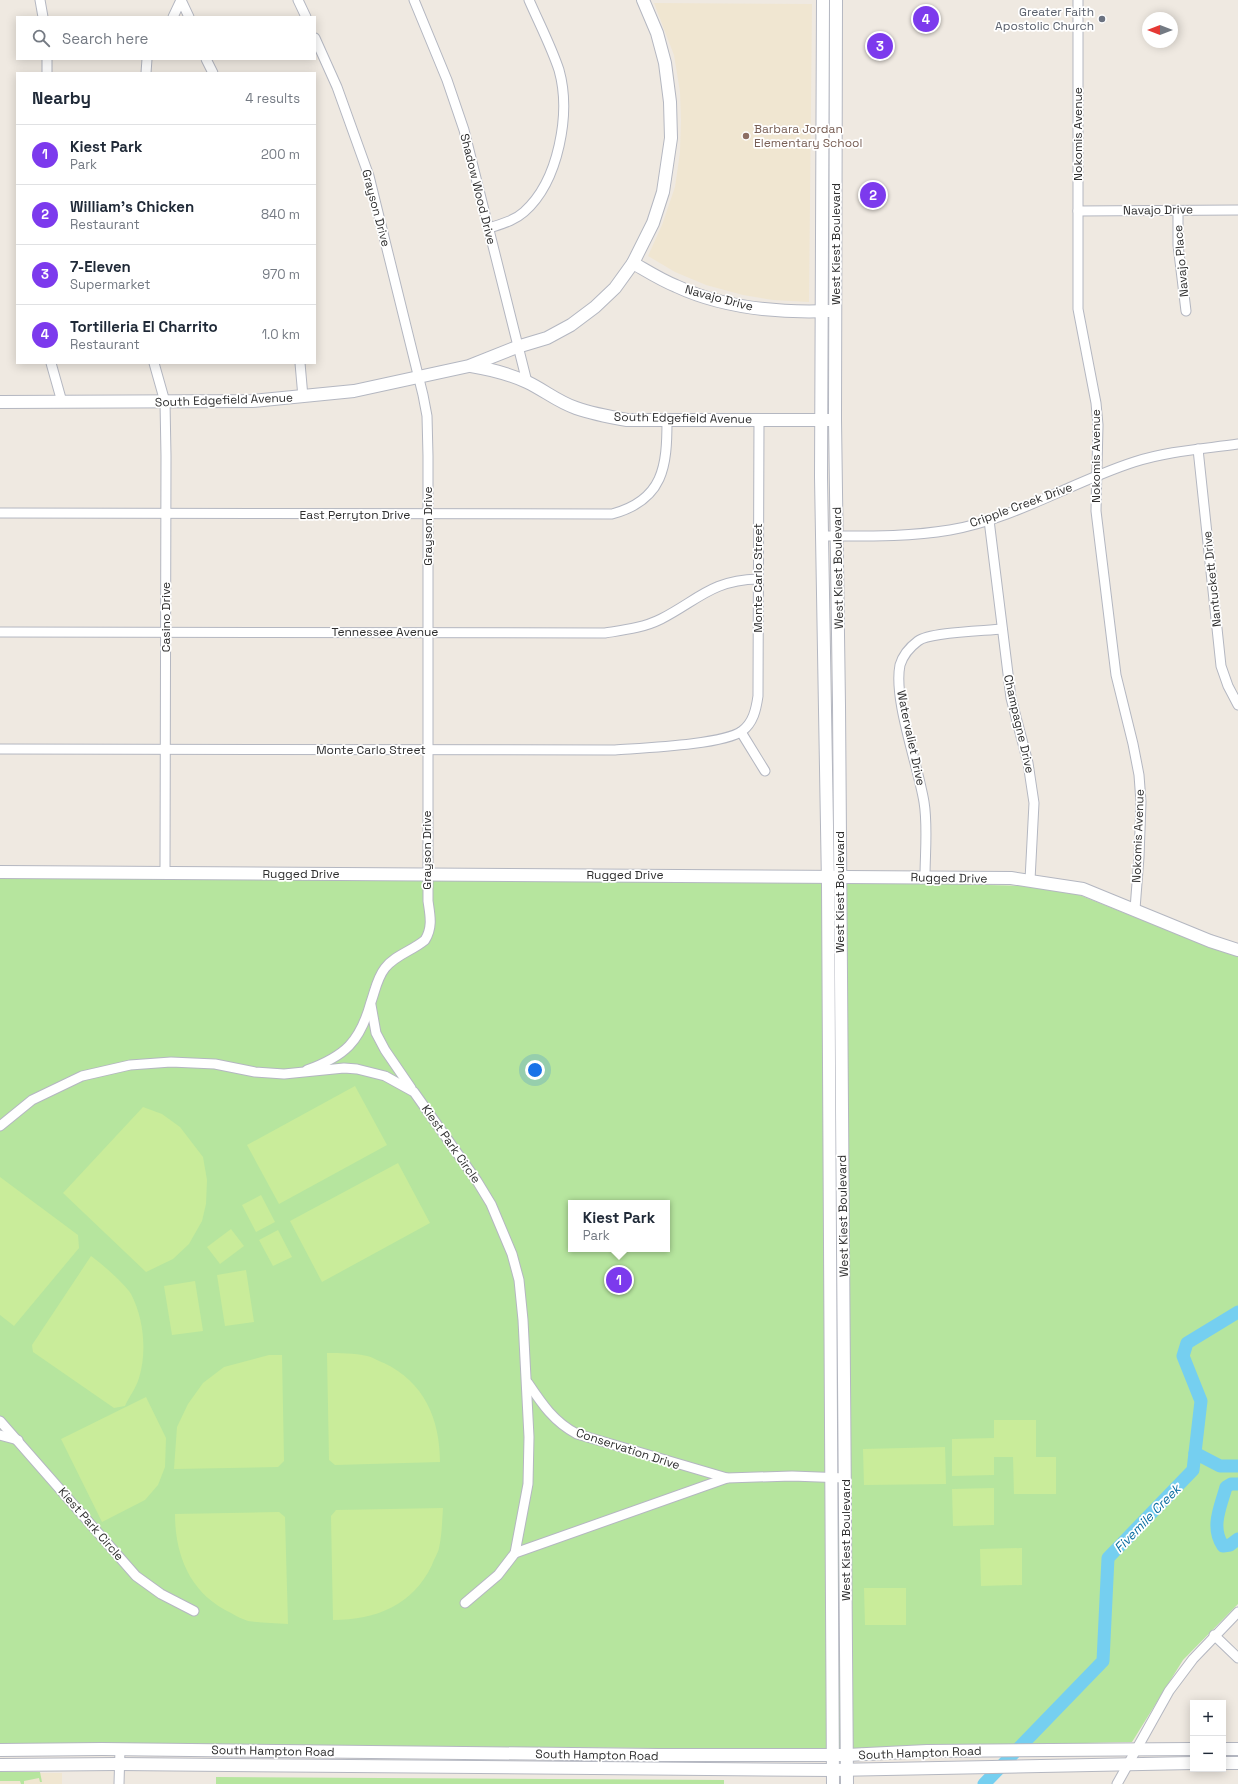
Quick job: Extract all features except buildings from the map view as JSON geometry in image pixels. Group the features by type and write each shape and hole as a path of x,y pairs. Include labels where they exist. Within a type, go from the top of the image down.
{"main road":[{"name":"South Edgefield Avenue","path":"0,402 253,401 354,391 469,366 517,347 547,338 583,316 615,288 633,263 653,223 663,192 671,138 671,116 665,63 657,33 644,0"},
{"name":"West Kiest Boulevard","path":"823,0 821,419 826,705 833,1784"},
{"name":"West Kiest Boulevard","path":"836,0 835,420 846,1478 847,1784"},
{"path":"822,147 836,147"},
{"path":"822,230 836,230"},
{"name":"Navajo Drive","path":"633,263 676,286 712,299 747,308 836,311"},
{"name":"South Edgefield Avenue","path":"469,366 505,374 527,382 559,401 587,411 628,420 835,420"},
{"path":"826,705 839,704"},
{"name":"Rugged Drive","path":"0,872 925,877 1030,880 1083,889 1204,938 1238,950"},
{"path":"1226,1749 1238,1748"},
{"name":"South Hampton Road","path":"0,1750 120,1749 651,1755 847,1755 996,1750 1190,1749"},
{"path":"352,1752 352,1766"},
{"path":"927,1752 928,1768"},
{"name":"South Hampton Road","path":"0,1765 118,1764 847,1770 1190,1763"},
{"path":"1226,1763 1238,1763"}],"street":[{"path":"40,0 43,16"},
{"path":"173,16 181,0"},
{"path":"181,0 189,16"},
{"path":"298,0 306,16"},
{"name":"Shadow Wood Drive","path":"414,0 447,80 464,130 517,347 527,382"},
{"path":"489,228 515,219 532,204 547,180 560,142 564,111 559,71 529,0"},
{"name":"Nokomis Avenue","path":"1078,0 1078,309 1096,403 1098,425 1096,505 1116,675 1133,744 1140,796 1139,857 1134,909"},
{"name":"Grayson Drive","path":"307,1070 331,1060 349,1048 371,1005 376,983 384,969 393,960 420,944 428,935 431,921 428,901 427,874 427,416 369,176 337,87 316,40"},
{"path":"47,60 47,72"},
{"path":"146,72 147,60"},
{"path":"206,60 212,72"},
{"name":"Navajo Place","path":"1178,210 1178,244 1186,311"},
{"name":"Navajo Drive","path":"1078,211 1238,210"},
{"path":"51,364 62,402"},
{"name":"Casino Drive","path":"154,364 165,402 167,513 165,873"},
{"path":"300,364 303,397"},
{"name":"Monte Carlo Street","path":"0,749 165,748 614,750 720,739 741,732 755,715 757,706 760,419"},
{"name":"East Perryton Drive","path":"0,513 600,516 628,510 643,501 654,488 663,471 667,452 667,420"},
{"name":"Cripple Creek Drive","path":"823,536 869,537 950,530 989,520 1097,476 1152,457 1238,444"},
{"name":"Nantuckett Drive","path":"1198,449 1221,666 1228,686 1238,705"},
{"name":"Champagne Drive","path":"989,520 1011,698 1028,763 1033,789 1034,836 1030,880"},
{"name":"Tennessee Avenue","path":"0,632 605,633 643,626 660,619 708,590 724,584 740,580 758,579"},
{"name":"Watervaliet Drive","path":"925,877 924,804 905,717 899,677 900,665 904,654 920,640 932,636 1002,629"},
{"path":"741,732 765,771"},
{"name":"Grayson Drive","path":"371,1005 376,1033 385,1050 414,1092"},
{"name":"Kiest Park Circle","path":"0,1126 32,1100 76,1079 130,1065 171,1062 215,1064 255,1072 284,1074 307,1070 344,1068 358,1069 384,1076 414,1092 477,1181 504,1231 519,1280 527,1381 529,1437 528,1484 515,1553 498,1575 465,1603"},
{"name":"Conservation Drive","path":"527,1381 542,1406 551,1416 566,1428 577,1434 727,1478"},
{"name":"Kiest Park Circle","path":"0,1421 19,1440 136,1576 161,1594 194,1611"},
{"path":"0,1435 19,1440"},
{"name":"Conservation Drive","path":"515,1553 727,1478 792,1476 846,1478"},
{"path":"1117,1784 1169,1691 1214,1635 1238,1612"},
{"path":"1214,1635 1238,1658"},
{"path":"119,1784 118,1764 120,1749"}],"shaded area":[{"name":"Barbara Jordan Elementary School","path":"654,3 812,4 809,302 773,300 743,295 706,285 675,272 648,256 662,225 675,187 680,152 681,120 680,92 674,55"},
{"path":"0,1773 62,1773 62,1784 0,1784"}],"green space":[{"path":"0,878 823,881 1033,886 1077,894 1177,934 1238,956 1238,1604 1183,1660 1132,1742 817,1749 0,1744"},
{"path":"355,1086 387,1145 279,1204 247,1145"},
{"path":"143,1107 162,1114 180,1127 203,1157 207,1180 206,1204 202,1221 189,1244 173,1259 146,1272 63,1193"},
{"path":"398,1163 430,1223 322,1282 290,1221"},
{"path":"0,1177 78,1235 79,1248 14,1326 0,1315"},
{"path":"261,1195 275,1222 256,1232 242,1205"},
{"path":"231,1229 244,1246 220,1264 207,1247"},
{"path":"278,1230 292,1257 273,1266 259,1240"},
{"path":"91,1256 101,1263 124,1285 131,1294 139,1314 143,1336 143,1357 138,1382 125,1406 114,1408 33,1352 32,1345"},
{"path":"246,1270 254,1322 225,1326 217,1275"},
{"path":"195,1281 203,1331 172,1335 164,1286"},
{"path":"327,1353 352,1354 369,1357 384,1363 410,1380 419,1391 433,1417 437,1431 440,1462 335,1465 329,1460"},
{"path":"269,1355 282,1355 284,1461 278,1467 174,1469 177,1427 188,1404 203,1383 224,1367"},
{"path":"146,1397 166,1438 165,1467 158,1485 145,1500 102,1522 61,1439"},
{"path":"994,1420 1036,1420 1036,1457 1056,1457 1056,1494 1014,1494 1013,1457 994,1457 994,1475 952,1476 952,1439 994,1438"},
{"path":"945,1447 946,1484 864,1485 863,1449"},
{"path":"994,1488 994,1525 953,1526 952,1489"},
{"path":"443,1508 438,1550 424,1579 415,1590 392,1608 364,1617 333,1620 331,1516 336,1510"},
{"path":"279,1512 285,1517 288,1624 248,1621 217,1605 205,1596 196,1585 182,1559 178,1545 175,1514"},
{"path":"1022,1548 1022,1585 981,1586 980,1549"},
{"path":"864,1588 906,1588 906,1625 865,1625"},
{"path":"0,1772 40,1772 42,1782 40,1782 39,1778 24,1781 24,1784 21,1784 20,1781 0,1781"},
{"path":"216,1777 724,1780 724,1784 216,1784"}],"waterway":[{"name":"Fivemile Creek","path":"984,1784 1103,1661 1108,1558 1193,1470 1201,1401 1183,1356 1187,1343 1238,1312"},
{"path":"1195,1453 1220,1466 1238,1466"},
{"path":"1238,1484 1231,1484 1226,1487 1219,1509 1217,1524 1219,1539 1223,1546 1230,1545 1238,1539"}],"place":[{"name":"Tortilleria El Charrito","path":"926,19"},
{"name":"Greater Faith Apostolic Church","path":"1102,19"},
{"name":"7-Eleven","path":"880,46"},
{"name":"Barbara Jordan Elementary School","path":"746,136"},
{"name":"William's Chicken","path":"873,195"},
{"name":"Kiest Park","path":"619,1280"}]}
